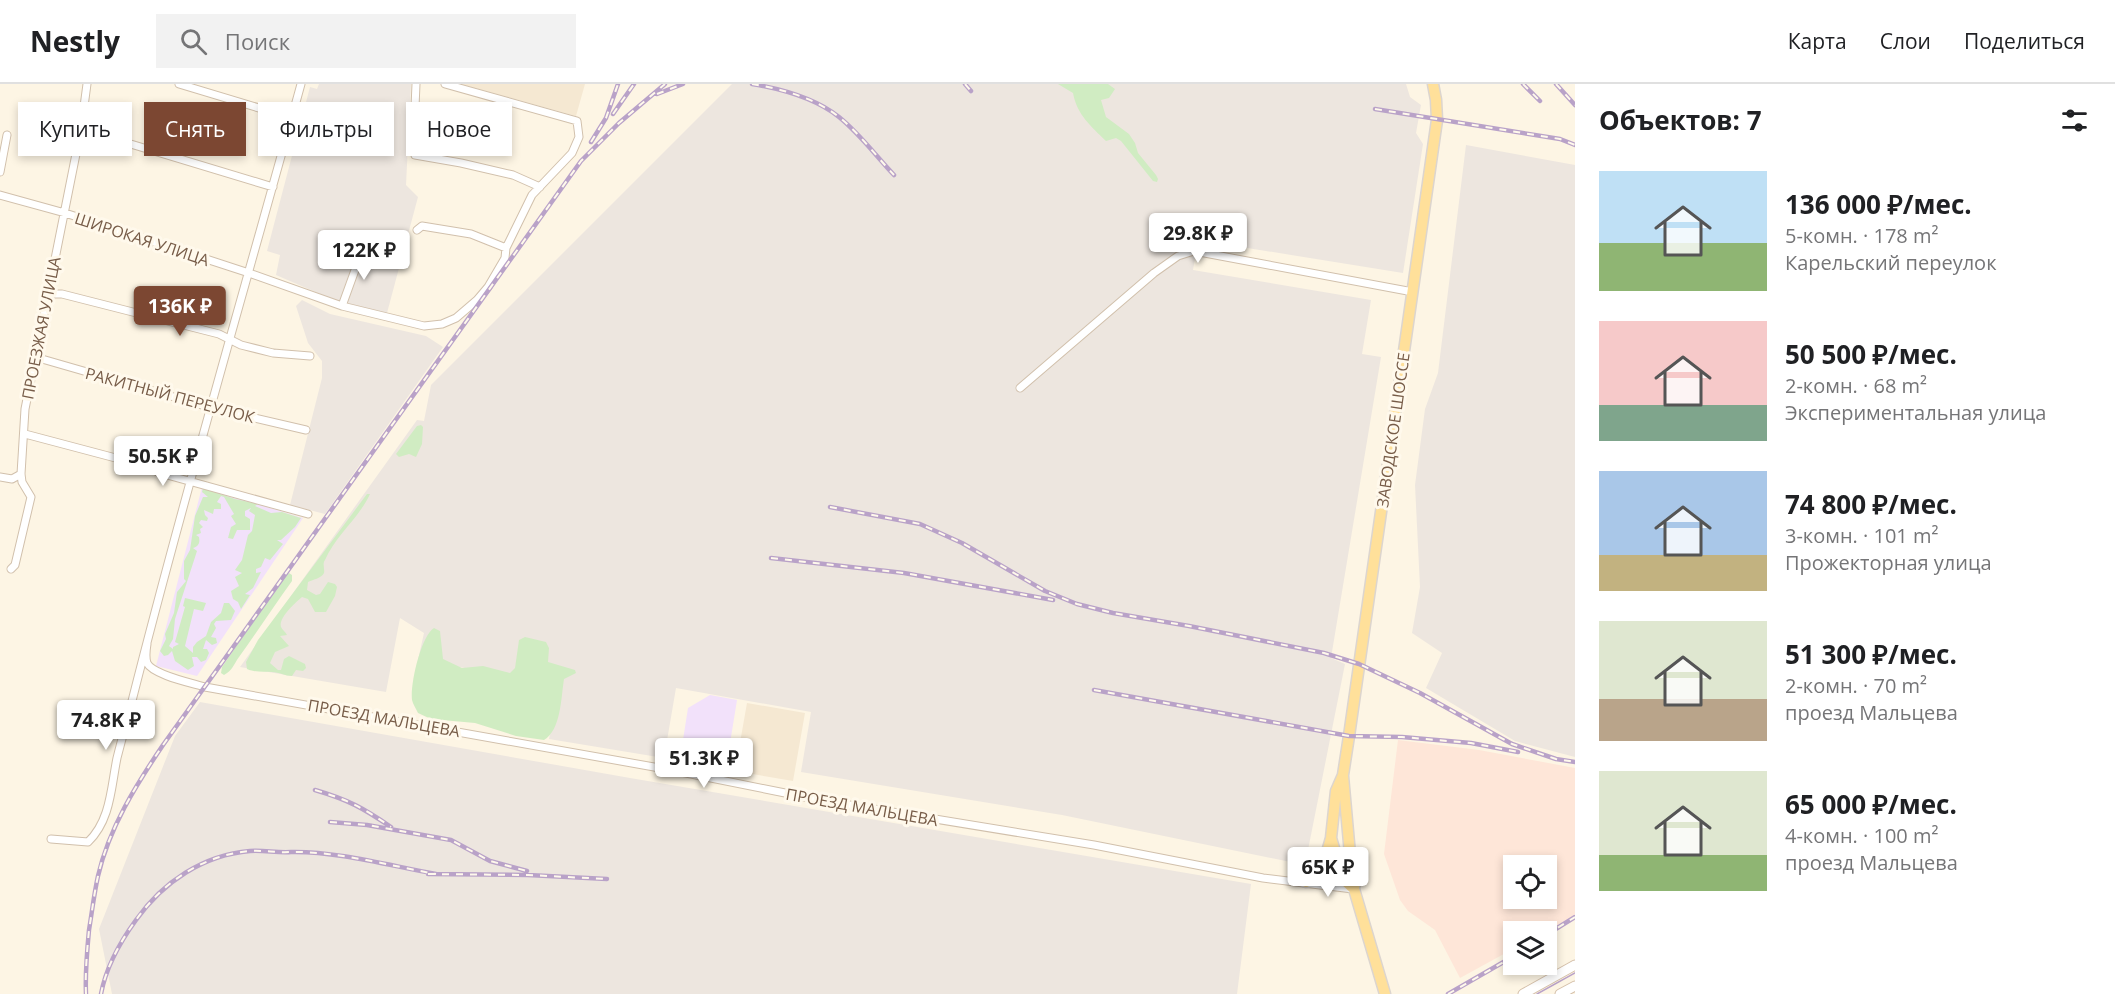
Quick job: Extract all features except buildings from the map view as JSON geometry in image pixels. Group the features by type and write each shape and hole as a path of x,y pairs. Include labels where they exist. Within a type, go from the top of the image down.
{"main road":[{"name":"ЗАВОДСКОЕ ШОССЕ","path":"1385,994 1354,890 1355,880 1350,854 1343,775 1437,120 1433,84"},
{"name":"ЗАВОДСКОЕ ШОССЕ","path":"1343,775 1336,791 1331,838 1343,879 1354,890"},
{"path":"1306,882 1318,873 1323,865 1331,838"},
{"path":"1522,994 1575,965"},
{"path":"1560,994 1575,986"}],"street":[{"name":"ПРОЕЗЖАЯ УЛИЦА","path":"85,102 87,84"},
{"path":"179,84 258,108"},
{"path":"296,102 301,84"},
{"path":"416,84 415,155 513,175 540,187"},
{"path":"417,230 423,226 471,234 506,248 532,195 572,153 579,137 577,121 445,84"},
{"path":"0,172 8,135"},
{"path":"132,144 273,187"},
{"name":"ПРОЕЗЖАЯ УЛИЦА","path":"11,569 15,565 31,496 22,482 21,474 25,409 76,156"},
{"path":"51,839 88,842 104,822 147,644 282,156"},
{"name":"ШИРОКАЯ УЛИЦА","path":"0,195 65,213 342,306 424,326 442,324 456,318 477,300 488,287 505,258 506,248"},
{"path":"342,306 363,248"},
{"path":"1020,388 1154,273 1178,256 1194,250 1413,292"},
{"path":"48,294 62,294 231,338 241,345 273,353 310,356"},
{"name":"РАКИТНЫЙ ПЕРЕУЛОК","path":"35,357 212,408 306,430"},
{"path":"25,434 142,465 160,473 308,514"},
{"path":"0,477 12,479 21,474"},
{"name":"ПРОЕЗД МАЛЬЦЕВА","path":"147,644 146,659 151,667 205,687 671,770 825,801 1095,845 1263,878 1354,890"}],"shaded area":[{"path":"319,84 411,84 410,102 406,102 406,185 418,197 387,313 334,300 276,275 280,255 267,251 292,156 394,156 394,102 306,102 310,87 317,89"},
{"path":"460,84 585,84 576,116"},
{"path":"732,84 1406,84 1410,97 1421,105 1416,133 1423,144 1403,273 1198,240 1193,270 1371,300 1362,354 1381,357 1331,658 1345,664 1305,865 1062,815 801,772 811,712 676,688 664,758 549,739 559,684 418,660 424,633 400,618 386,692 240,667 417,420 424,421 431,385"},
{"path":"1466,145 1575,165 1575,757 1515,741 1426,688 1442,653 1412,633 1420,587 1415,485 1425,409 1438,373"},
{"path":"302,300 330,314 426,336 443,347 325,514 290,505 322,378 322,361 308,343 296,306"},
{"path":"202,487 303,518 197,676 156,666"},
{"path":"710,695 737,700 726,768 680,759 688,708"},
{"path":"200,702 1251,884 1237,994 112,994 99,929 175,736"},
{"path":"747,703 805,713 793,781 735,771"},
{"path":"1398,740 1479,750 1575,768 1575,916 1557,925 1557,921 1503,921 1503,954 1460,978 1435,930 1408,911 1400,900 1384,854"}],"green space":[{"path":"1058,84 1108,84 1115,89 1109,98 1101,100 1106,117 1129,134 1138,153 1156,175 1157,182 1153,181 1121,141 1116,138 1106,141 1085,120 1073,93"},
{"path":"417,426 423,427 422,444 416,457 409,454 399,457 396,454"},
{"path":"203,488 258,504 255,506 271,513 282,512 301,518 281,540 277,540 283,544 270,560 265,558 261,567 256,569 256,573 261,572 253,588 245,594 250,595 241,609 238,602 233,599 231,591 239,586 235,577 242,573 235,570 242,560 255,515 249,511 251,508 245,511 245,516 250,519 250,530 237,530 233,539 228,538 231,527 236,524 231,516 234,514 224,497 221,496 217,502 221,504 221,509 214,509 213,514 204,510 208,518 207,521 201,520 199,523 203,527 200,529 201,533 196,535 199,537 199,543 193,548 197,551 175,619 173,639 169,646 173,649 179,644 175,642 185,607 183,606 185,598 206,603 203,611 194,609 185,646 193,653 193,647 206,636 211,622 221,613 224,603 229,603 235,611 231,620 216,621 214,624 216,628 211,637 216,638 217,643 212,645 206,640 203,649 207,649 209,653 206,660 201,662 197,657 192,657 194,666 188,670 175,661 172,651 164,656 160,651 174,613 177,592 186,581 184,561 190,550 195,516 203,497 208,497 202,492"},
{"path":"367,494 370,494 360,511 335,543 324,562 323,575 308,582 307,590 316,595 320,594 328,582 337,587 326,612 315,612 308,599 302,597 282,619 281,627 287,635 280,636 289,646 275,652 270,663 281,670 284,659 289,656 305,664 306,668 303,671 296,670 292,676 247,669 246,662 258,640"},
{"path":"289,573 292,575 292,581 233,667 224,675 221,673 222,667 285,575"},
{"path":"434,628 440,631 443,659 462,668 483,666 510,673 515,668 519,640 525,637 546,642 549,648 548,662 575,670 576,673 564,679 557,721 550,735 544,740 516,736 475,723 431,719 418,713 412,700 415,672 425,640"}],"tram line":[{"path":"1537,994 1575,973"}],"railway":[{"path":"591,142 606,118 618,84"},
{"path":"613,114 634,84"},
{"path":"86,994 89,930 98,876 116,824 143,776 581,161 619,123 665,84"},
{"path":"657,94 683,84"},
{"path":"752,84 798,95 830,110 854,131 894,175"},
{"path":"965,84 971,91"},
{"path":"1523,84 1540,101"},
{"path":"1556,84 1575,105"},
{"path":"1375,109 1560,139 1575,145"},
{"path":"830,507 920,524 962,543 1045,591 1077,604 1113,613 1324,653 1359,664 1420,693 1512,744 1556,759 1575,762"},
{"path":"771,558 904,573 1053,600"},
{"path":"1094,690 1349,736 1402,737 1471,743 1518,752"},
{"path":"315,790 355,805 391,827"},
{"path":"330,822 367,825 451,840 490,861 527,871"},
{"path":"101,994 114,955 130,928 147,906 186,873 216,858 250,851 309,852 345,856 436,874"},
{"path":"428,874 607,879"},
{"path":"1557,928 1575,917"},
{"path":"1448,994 1503,962"}]}
